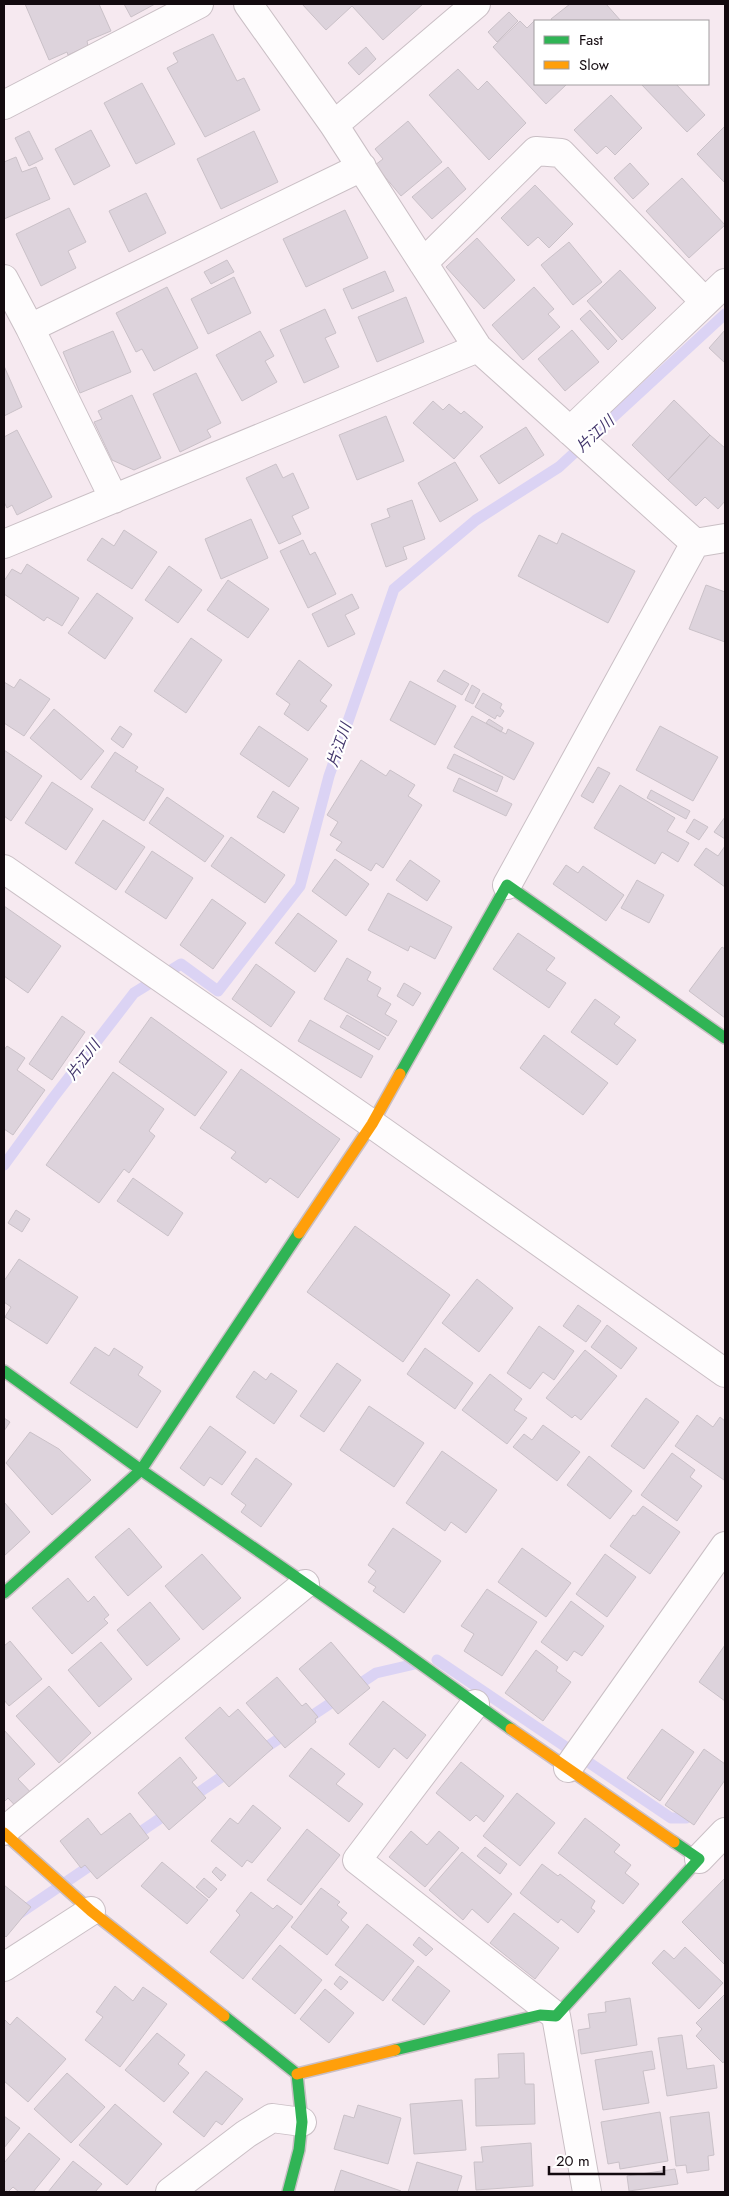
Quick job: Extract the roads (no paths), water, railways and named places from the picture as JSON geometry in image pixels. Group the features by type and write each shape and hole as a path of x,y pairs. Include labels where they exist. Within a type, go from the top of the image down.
{"street":[{"path":"4,105 199,4"},
{"path":"248,4 334,125 478,348 695,543"},
{"path":"334,125 476,4"},
{"path":"423,263 536,151 561,152 705,302"},
{"path":"30,328 362,167"},
{"path":"4,279 114,499"},
{"path":"570,431 725,282"},
{"path":"4,544 478,348"},
{"path":"695,543 725,538"},
{"path":"4,1593 141,1470 372,1124 695,543"},
{"path":"4,869 134,961 372,1124 725,1373"},
{"path":"506,885 725,1038"},
{"path":"4,1371 141,1470 699,1859"},
{"path":"568,1768 725,1546"},
{"path":"288,2192 299,2150 302,2122 298,2074 83,1904 4,1832 305,1584"},
{"path":"475,1704 357,1860 556,2016 587,2192"},
{"path":"556,2016 725,1832"},
{"path":"4,1967 83,1904"},
{"path":"298,2074 540,2015 556,2016"},
{"path":"170,2192 246,2134 272,2118 302,2122"}],"waterway":[{"name":"片江川","path":"4,1165 134,993 181,964 218,991 300,886 329,776 394,589 476,520 559,467 725,314"},
{"path":"437,1660 671,1818 686,1818 694,1809"},
{"path":"304,1721 376,1673 415,1664"},
{"path":"259,1752 289,1732"},
{"path":"188,1800 233,1769"},
{"path":"130,1839 171,1811"},
{"path":"4,1924 100,1859"}]}
